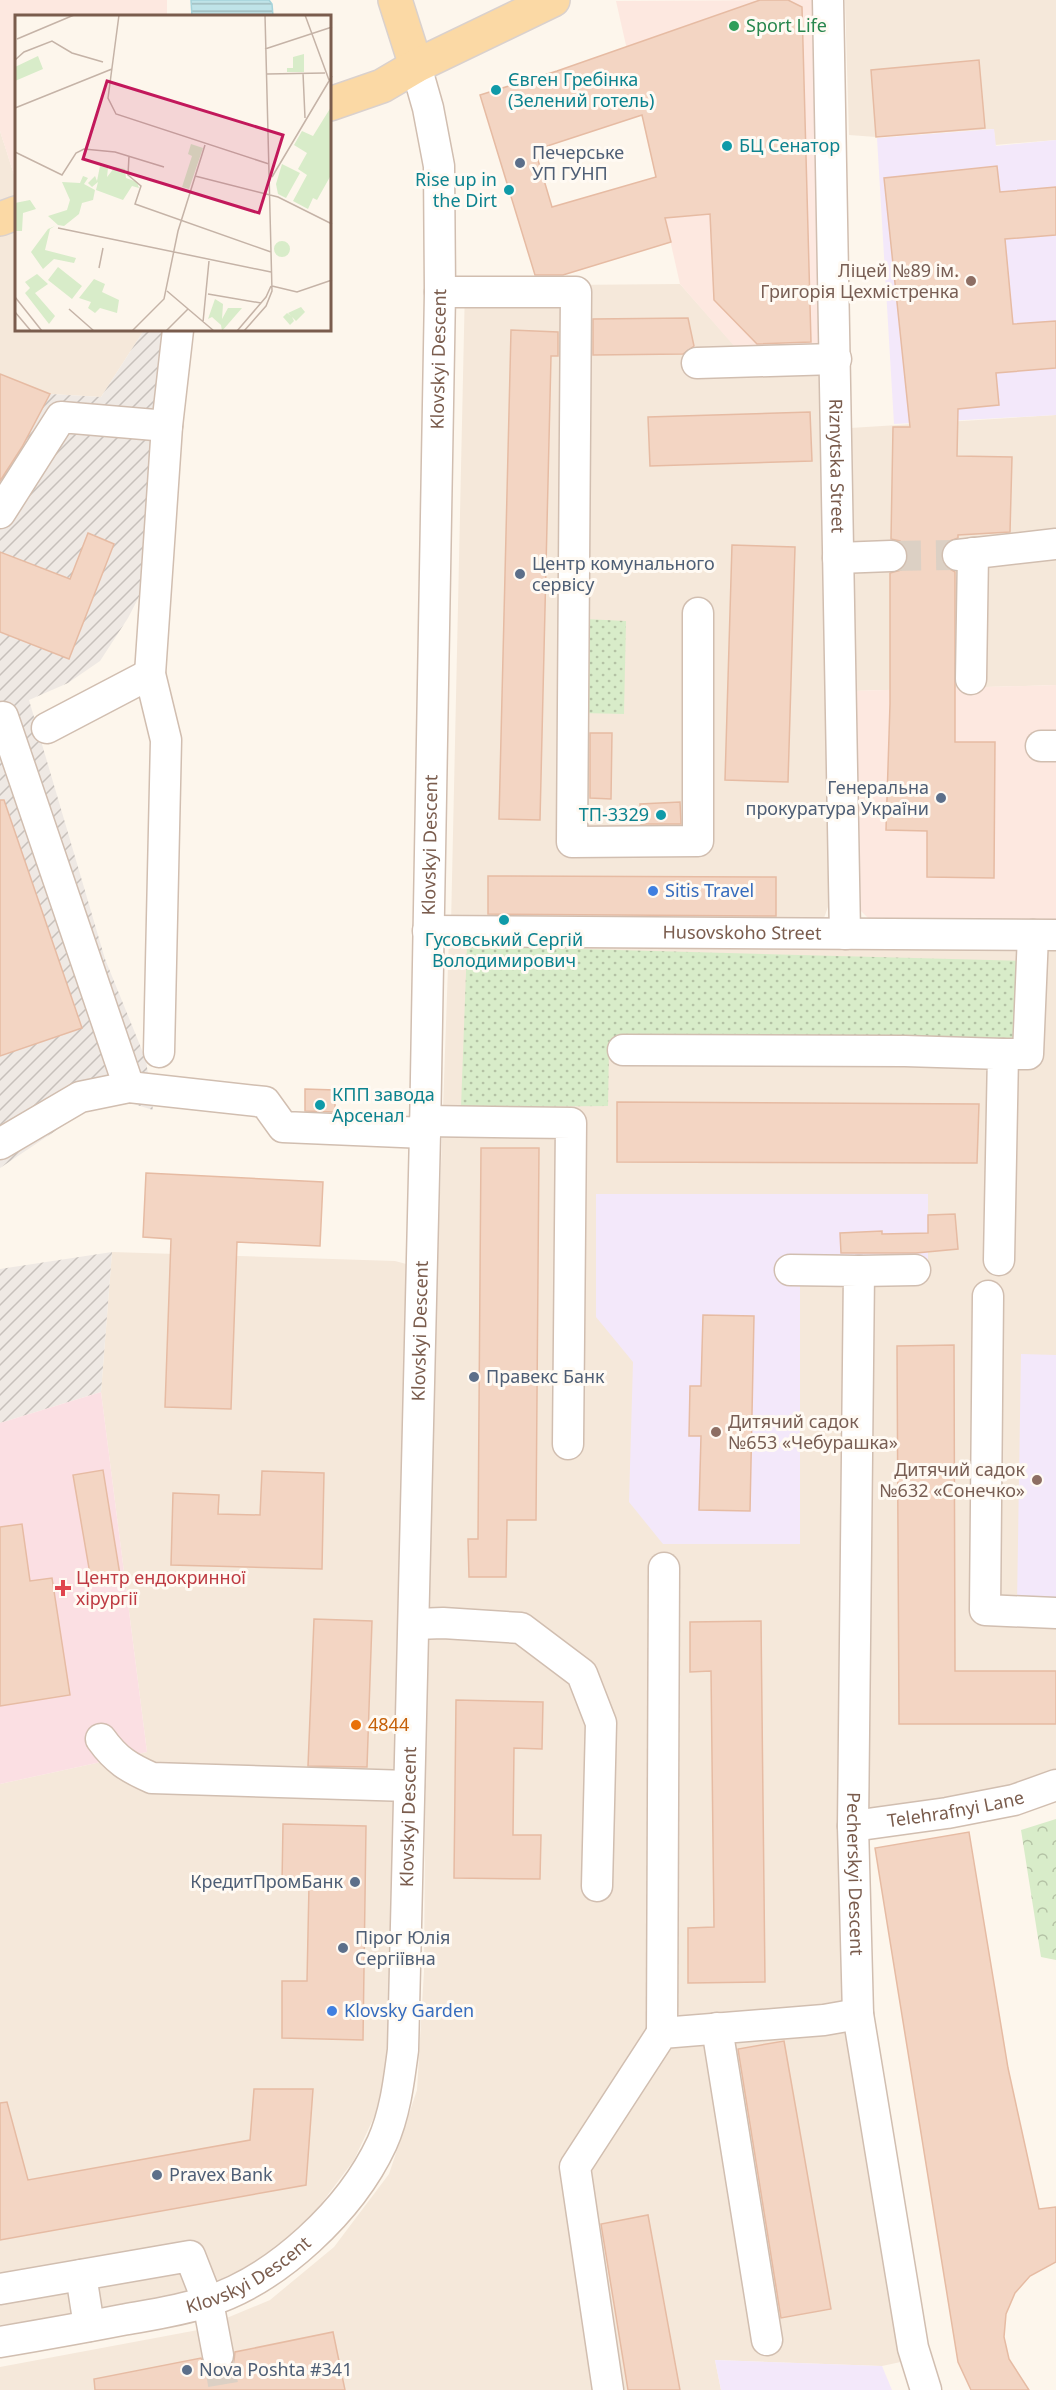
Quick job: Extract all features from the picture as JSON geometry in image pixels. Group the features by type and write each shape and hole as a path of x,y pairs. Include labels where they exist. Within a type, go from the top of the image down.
{"main road":[{"path":"395,0 416,66"},
{"path":"332,103 382,86 416,66 553,0"},
{"path":"0,219 15,213"}],"street":[{"name":"Riznytska Street","path":"828,0 836,359 844,934"},
{"name":"Klovskyi Descent","path":"0,2342 208,2302 274,2268 310,2240 335,2213 365,2172 382,2142 396,2097 403,2050 415,1624 440,292 440,166 428,108 416,66"},
{"path":"440,292 576,292 572,842 698,841 698,613"},
{"path":"159,1052 166,740 150,674 167,426 178,332"},
{"path":"697,363 836,359"},
{"path":"0,513 61,417 167,426"},
{"path":"971,679 965,554 1056,544"},
{"path":"838,558 891,556"},
{"path":"47,729 150,674"},
{"path":"0,718 3,717 129,1087"},
{"name":"Husovskoho Street","path":"428,932 1044,935"},
{"path":"622,1050 1028,1054 1044,935"},
{"path":"999,1260 1003,1054"},
{"path":"0,1144 80,1097 129,1087 265,1102 283,1127 425,1127 571,1123 568,1444"},
{"path":"790,1270 915,1270"},
{"name":"Pecherskyi Descent","path":"859,1271 853,1826 858,2014 913,2348 926,2390"},
{"path":"988,1296 985,1610 1056,1613"},
{"path":"608,2390 575,2167 662,2033 664,1568"},
{"path":"415,1624 443,1623 521,1628 582,1674 601,1723 597,1886"},
{"path":"101,1739 113,1756 134,1770 152,1778 409,1786"},
{"name":"Telehrafnyi Lane","path":"853,1826 947,1813 1014,1800 1056,1785"},
{"path":"662,2033 824,2020 858,2014"},
{"path":"717,2028 767,2340"},
{"path":"0,2289 190,2256 208,2302 216,2345"},
{"path":"81,2275 89,2326"}],"shaded area":[{"path":"0,0 167,0 167,15 15,15 15,178 0,131"},
{"name":"БЦ Сенатор","path":"818,0 830,354 741,354 680,284 616,1"},
{"path":"845,0 1056,0 1056,140 995,145 994,129 876,137 849,135"},
{"name":"Ліцей №89 ім. Григорія Цехмістренка","path":"994,129 996,146 1056,140 1056,415 894,424 877,138"},
{"path":"0,131 15,178 15,197 0,203"},
{"path":"15,224 15,332 143,332 101,397 50,394 0,374 0,230"},
{"path":"680,284 741,353 830,354 828,907 820,929 451,925 465,286"},
{"path":"143,332 188,332 145,585 128,618 100,661 68,683 29,700 105,959 146,1060 153,1110 124,1101 88,1109 0,1168 0,374 50,394 101,397"},
{"path":"1056,415 1056,685 852,691 850,428"},
{"path":"1056,685 1056,922 871,921 858,908 852,691"},
{"path":"449,938 1056,943 1056,1355 1021,1355 1056,1604 1056,1774 1009,1791 847,1819 910,2360 882,2366 715,2360 721,2390 0,2390 0,2367 198,2330 270,2300 334,2247 389,2174 417,2090 424,1971 427,1564"},
{"name":"Дитячий садок №653 «Чебурашка»","path":"596,1194 928,1194 928,1280 800,1281 800,1544 663,1544 629,1502 633,1362 596,1317"},
{"path":"112,1252 395,1261 410,1265 389,2085 354,2160 297,2236 248,2267 195,2292 73,2316 0,2325 0,1784 147,1752 101,1392"},
{"path":"112,1252 101,1392 0,1423 0,1269"},
{"name":"Дитячий садок №632 «Сонечко»","path":"1021,1354 1056,1355 1056,1604 1017,1604"},
{"name":"Центр ендокринної хірургії","path":"101,1392 147,1752 0,1784 0,1423"},
{"path":"715,2360 882,2366 892,2390 721,2390"}],"green space":[{"path":"585,619 626,621 624,714 582,713"},
{"path":"467,946 1028,961 1027,1051 609,1048 608,1106 461,1107"},
{"path":"1056,1819 1056,1960 1041,1957 1021,1830"}],"water":[{"path":"191,0 269,0 272,4 273,15 192,15"}],"building":[{"name":"БЦ Сенатор","path":"760,0 788,0 802,7 811,342 757,344 714,300 710,214 665,218 671,242 563,275 535,275 480,95 557,71","holes":["642,115 656,177 552,207 535,150"]},
{"path":"979,60 985,128 876,137 871,70"},
{"path":"997,166 1000,192 1056,187 1056,235 1005,239 1013,324 1056,321 1056,368 996,373 999,405 958,409 957,456 1012,457 1010,532 958,535 958,538 947,542 942,548 941,556 945,566 955,572 955,742 995,742 994,878 927,877 927,831 886,830 890,704 890,573 901,570 908,556 905,546 900,541 891,539 893,427 910,427 884,178"},
{"path":"688,318 694,346 683,354 593,355 593,319"},
{"path":"511,330 558,332 558,356 551,356 540,820 499,819"},
{"path":"0,374 50,394 22,447 0,481"},
{"path":"810,412 812,461 650,466 648,417"},
{"path":"88,533 114,544 69,659 0,632 0,552 70,579"},
{"path":"732,545 795,547 788,782 725,780"},
{"path":"590,733 612,733 611,799 590,798"},
{"path":"0,800 4,800 82,1028 0,1056"},
{"name":"ТП-3329","path":"680,802 681,824 641,824 640,804"},
{"path":"488,876 776,877 776,916 488,914"},
{"name":"КПП завода Арсенал","path":"305,1089 335,1090 335,1112 305,1111"},
{"path":"617,1102 979,1104 977,1163 617,1162"},
{"path":"481,1148 539,1148 536,1520 507,1520 506,1577 469,1577 468,1539 478,1539"},
{"path":"146,1173 323,1182 320,1246 237,1242 231,1409 165,1407 171,1239 143,1237"},
{"path":"955,1214 958,1249 916,1253 841,1253 840,1233 882,1231 882,1234 928,1233 928,1215"},
{"path":"703,1315 754,1316 750,1511 699,1510 701,1436 689,1436 690,1386 701,1386"},
{"path":"954,1345 955,1671 1056,1671 1056,1724 899,1724 897,1346"},
{"path":"103,1470 120,1575 91,1580 73,1475"},
{"path":"262,1471 324,1473 322,1569 171,1565 173,1493 219,1495 218,1514 260,1515"},
{"path":"22,1524 30,1581 52,1578 70,1695 0,1706 0,1527"},
{"path":"314,1619 372,1621 367,1767 308,1766"},
{"path":"761,1621 765,1982 688,1983 688,1928 714,1927 711,1671 690,1672 690,1622"},
{"path":"456,1700 543,1702 542,1749 514,1748 513,1835 541,1835 540,1879 454,1878"},
{"path":"283,1824 366,1826 363,2040 282,2038 282,1981 307,1981 309,1885 282,1884"},
{"path":"969,1832 1008,2068 1039,2209 1056,2207 1056,2262 1030,2276 1015,2293 1006,2314 1004,2337 1009,2359 1029,2390 971,2390 958,2362 875,1848"},
{"path":"784,2041 831,2309 781,2318 738,2049"},
{"path":"254,2089 313,2089 306,2185 0,2240 0,2103 7,2102 28,2180 250,2140"},
{"path":"648,2215 680,2390 628,2390 601,2224"},
{"path":"333,2332 345,2390 95,2390 94,2379 201,2358 205,2366 212,2371 222,2372 230,2368 235,2352"}],"tunnel":[{"path":"891,556 958,555"},
{"path":"218,2355 224,2390"}],"place":[{"name":"Sport Life","path":"734,26"},
{"name":"Євген Гребінка (Зелений готель)","path":"496,90"},
{"name":"БЦ Сенатор","path":"727,146"},
{"name":"Печерське УП ГУНП","path":"520,163"},
{"name":"Rise up in the Dirt","path":"509,190"},
{"name":"Ліцей №89 ім. Григорія Цехмістренка","path":"971,281"},
{"name":"Центр комунального сервісу","path":"520,574"},
{"name":"Генеральна прокуратура України","path":"941,798"},
{"name":"ТП-3329","path":"661,815"},
{"name":"Sitis Travel","path":"653,891"},
{"name":"Гусовський Сергій Володимирович","path":"504,920"},
{"name":"КПП завода Арсенал","path":"320,1105"},
{"name":"Правекс Банк","path":"474,1377"},
{"name":"Дитячий садок №653 «Чебурашка»","path":"716,1432"},
{"name":"Дитячий садок №632 «Сонечко»","path":"1037,1480"},
{"name":"Центр ендокринної хірургії","path":"63,1588"},
{"name":"4844","path":"356,1725"},
{"name":"КредитПромБанк","path":"355,1882"},
{"name":"Пірог Юлія Сергіївна","path":"343,1948"},
{"name":"Klovsky Garden","path":"332,2011"},
{"name":"Pravex Bank","path":"157,2175"},
{"name":"Nova Poshta #341","path":"187,2370"}]}
